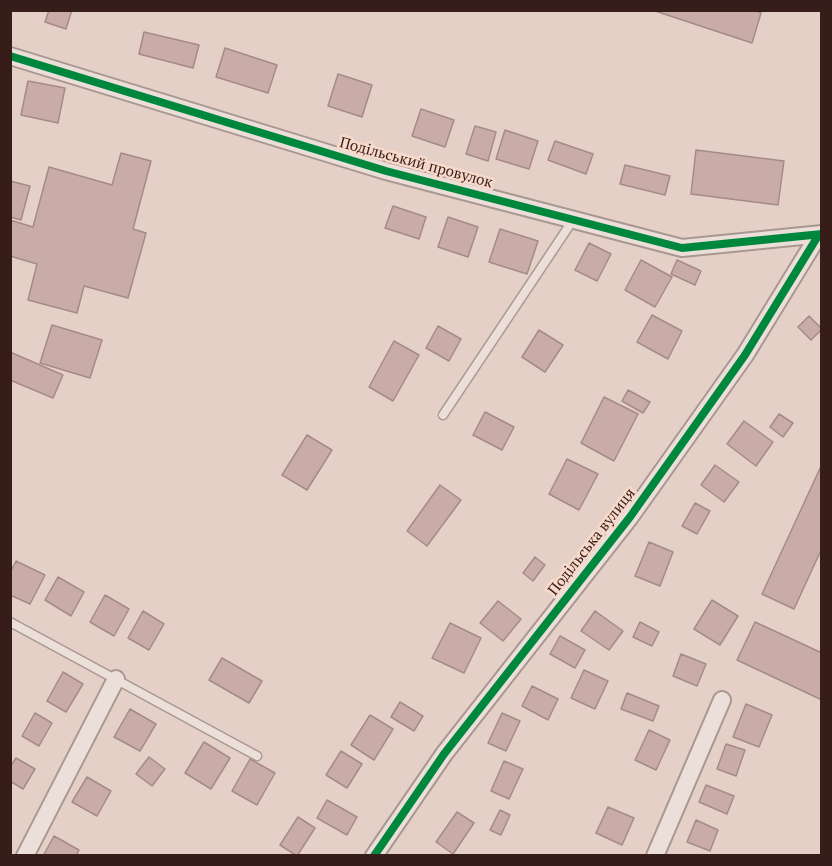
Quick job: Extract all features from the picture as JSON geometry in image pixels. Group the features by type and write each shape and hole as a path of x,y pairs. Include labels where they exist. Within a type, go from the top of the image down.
{"street":[{"name":"Подільський провулок","path":"10,56 386,171 682,248 820,235"},
{"name":"Подільська вулиця","path":"374,855 444,754 630,517 745,355 820,235"},
{"path":"25,855 116,679"},
{"path":"655,855 722,700"}],"lane":[{"path":"443,415 574,219"},
{"path":"10,622 257,756"}],"building":[{"path":"49,10 72,10 66,29 45,22"},
{"path":"652,10 755,10 761,13 752,43"},
{"path":"144,32 199,45 193,68 139,54"},
{"path":"225,48 277,65 268,93 216,77"},
{"path":"338,74 372,85 362,117 328,106"},
{"path":"28,81 65,88 58,123 21,115"},
{"path":"421,109 454,120 445,147 412,136"},
{"path":"475,126 496,132 488,161 466,154"},
{"path":"505,130 538,141 529,169 496,159"},
{"path":"555,141 593,154 586,174 548,160"},
{"path":"696,150 784,161 778,205 691,194"},
{"path":"121,153 151,161 133,229 146,233 128,298 84,286 77,313 28,300 37,264 10,256 10,220 33,227 49,167 112,185"},
{"path":"625,165 670,176 665,195 620,184"},
{"path":"10,181 30,186 21,220 10,217"},
{"path":"393,206 426,217 419,239 385,228"},
{"path":"448,217 478,227 468,257 438,247"},
{"path":"500,229 538,241 527,274 489,262"},
{"path":"589,243 611,254 597,281 575,270"},
{"path":"641,260 672,277 655,307 625,290"},
{"path":"677,260 701,271 695,285 671,274"},
{"path":"652,315 682,331 668,359 637,342"},
{"path":"809,316 822,329 811,340 798,327"},
{"path":"52,325 102,340 90,378 40,363"},
{"path":"438,326 461,339 449,361 426,348"},
{"path":"539,330 563,345 545,372 522,357"},
{"path":"394,341 419,355 393,401 369,387"},
{"path":"10,352 63,375 53,398 10,380"},
{"path":"628,390 650,402 643,413 622,401"},
{"path":"604,397 638,414 614,461 581,443"},
{"path":"485,412 514,427 502,450 473,435"},
{"path":"779,414 793,423 783,437 770,427"},
{"path":"744,421 773,442 756,466 727,444"},
{"path":"307,435 332,450 307,490 282,475"},
{"path":"567,459 598,474 579,510 549,494"},
{"path":"822,464 822,548 794,609 762,594"},
{"path":"715,465 739,482 724,502 701,485"},
{"path":"440,485 461,500 427,546 407,531"},
{"path":"695,503 710,511 697,534 682,526"},
{"path":"649,542 673,552 660,586 635,576"},
{"path":"535,557 545,565 533,581 523,573"},
{"path":"16,561 45,575 30,604 10,595 10,573"},
{"path":"58,577 84,592 71,616 45,600"},
{"path":"105,595 129,609 114,636 90,622"},
{"path":"712,600 738,616 720,645 694,629"},
{"path":"498,601 521,619 503,641 480,623"},
{"path":"143,611 164,624 149,650 128,638"},
{"path":"595,611 623,631 609,650 581,631"},
{"path":"640,622 659,632 652,646 633,637"},
{"path":"755,622 822,653 822,700 737,660"},
{"path":"450,623 481,638 464,673 432,658"},
{"path":"560,636 585,650 575,668 550,654"},
{"path":"681,654 706,664 697,686 673,676"},
{"path":"222,658 262,681 249,703 209,680"},
{"path":"584,670 608,681 595,709 571,698"},
{"path":"63,672 83,684 66,712 47,701"},
{"path":"532,686 558,699 548,720 522,706"},
{"path":"627,693 659,706 653,721 621,709"},
{"path":"400,702 423,716 414,731 391,717"},
{"path":"746,704 772,715 759,747 733,737"},
{"path":"130,709 156,724 140,751 114,737"},
{"path":"35,713 52,723 39,746 22,736"},
{"path":"502,713 520,721 506,751 488,743"},
{"path":"370,715 393,729 374,760 351,745"},
{"path":"649,730 670,740 656,770 635,760"},
{"path":"204,742 230,758 211,789 185,773"},
{"path":"726,744 745,750 736,776 717,769"},
{"path":"341,751 362,764 347,788 326,775"},
{"path":"149,757 165,769 152,786 136,774"},
{"path":"16,758 35,769 23,789 10,781 10,767"},
{"path":"250,759 275,773 257,805 232,791"},
{"path":"504,761 523,769 509,799 491,791"},
{"path":"87,777 111,791 97,816 72,802"},
{"path":"706,785 734,796 727,814 699,802"},
{"path":"327,800 357,817 347,835 317,818"},
{"path":"608,807 634,818 622,845 596,833"},
{"path":"500,810 510,815 501,835 490,830"},
{"path":"457,812 474,823 453,854 436,842"},
{"path":"298,817 315,828 297,856 280,845"},
{"path":"696,820 718,830 710,851 687,842"},
{"path":"54,836 79,850 76,856 43,856"}],"cycle path":[{"path":"10,56 386,171 682,248 822,234"},
{"path":"374,856 444,754 630,517 745,355 818,236"}]}
